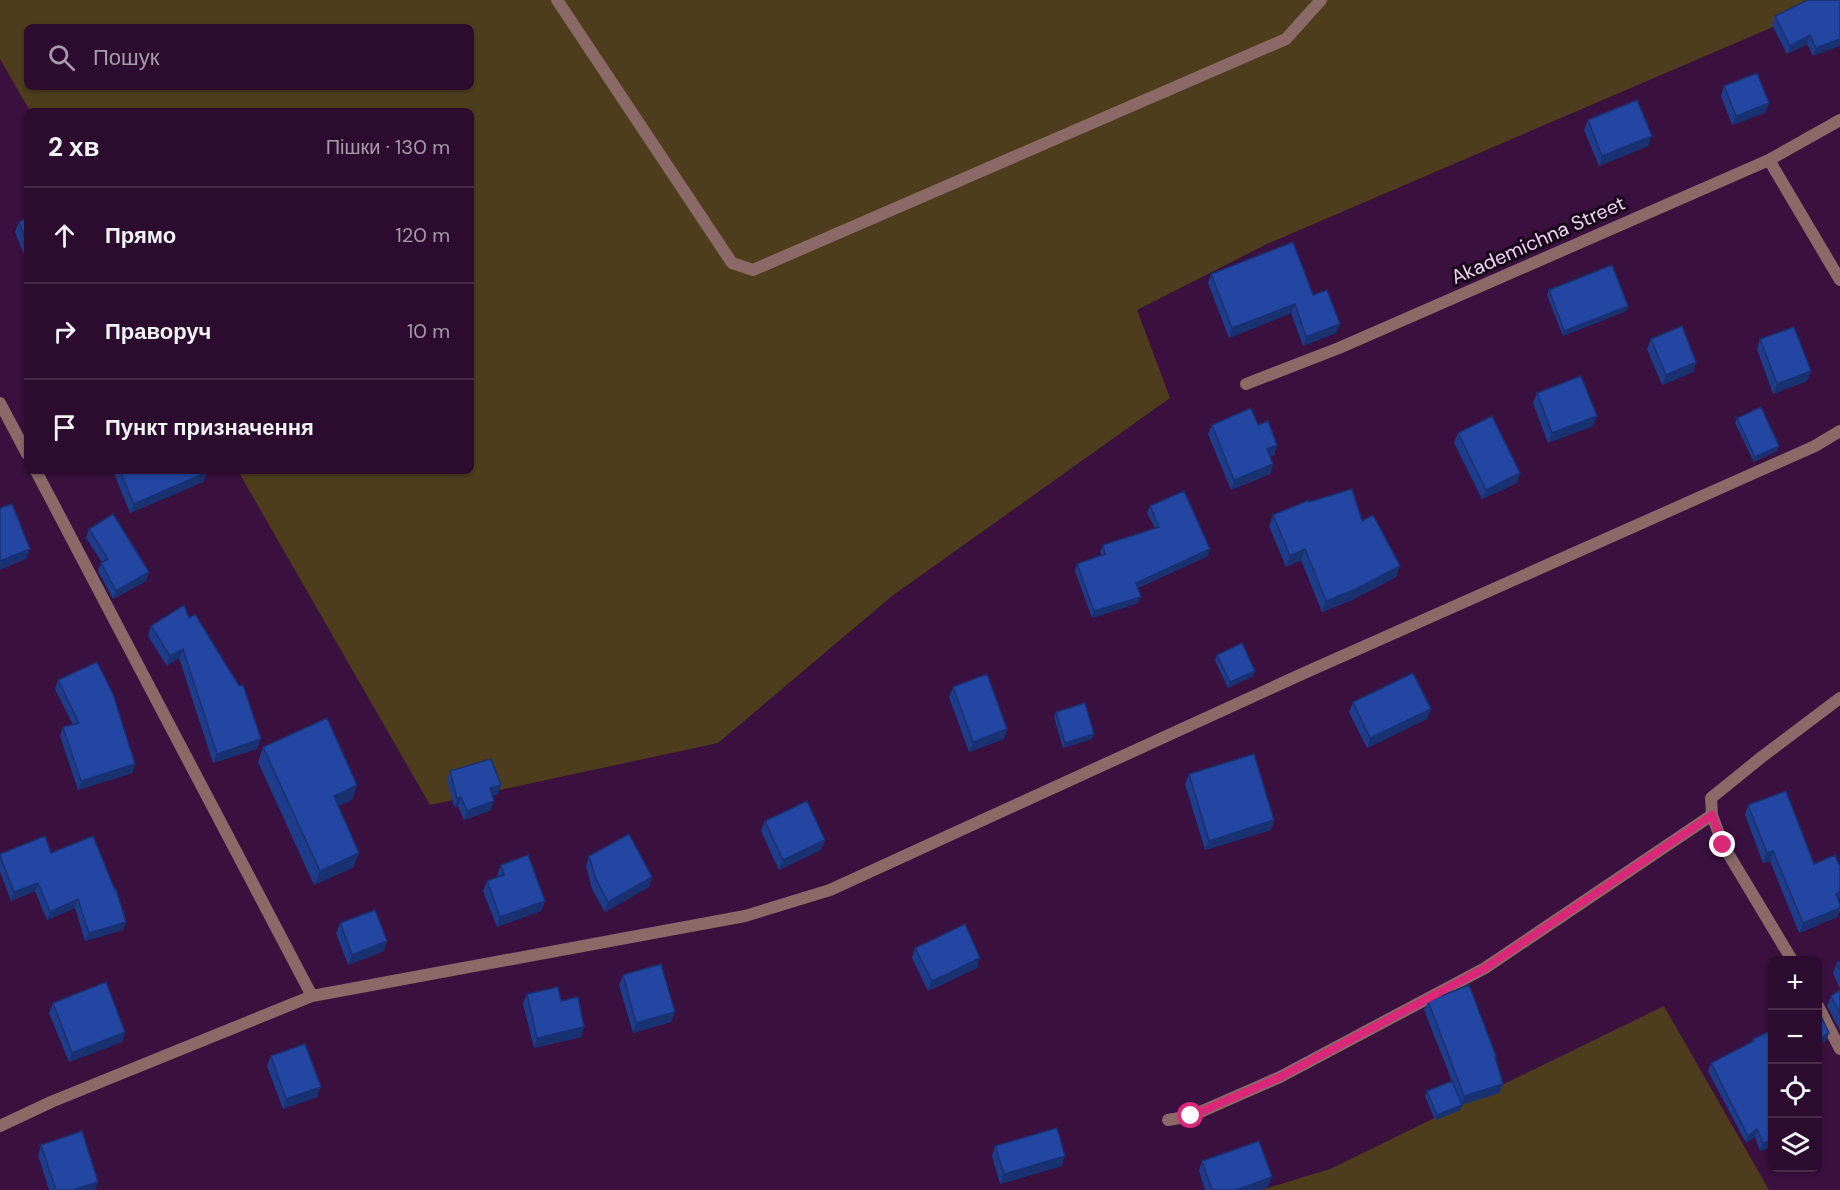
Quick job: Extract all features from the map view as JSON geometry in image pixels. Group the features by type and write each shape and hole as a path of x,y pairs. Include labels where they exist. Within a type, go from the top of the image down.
{"street":[{"path":"556,0 732,263 753,270 1286,39 1321,0"},
{"name":"Akademichna Street","path":"1246,384 1339,348 1769,160 1840,120"},
{"path":"1769,160 1840,280"},
{"path":"0,403 24,448"},
{"path":"0,1126 51,1102 312,996 745,916 830,890 1302,674 1815,446 1840,431"},
{"path":"38,474 312,996"},
{"path":"1790,956 1723,845 1712,815 1711,798 1840,698"},
{"path":"1168,1120 1191,1116 1280,1077 1485,968 1712,815"},
{"path":"1820,1010 1840,1048"}],"shaded area":[{"path":"0,0 1836,0 1267,244 1137,310 1170,398 892,596 718,743 430,805 240,474 474,474 474,108 28,108 0,59"},
{"path":"1664,1006 1769,1190 1261,1190 1330,1169"}],"building":[{"path":"1808,0 1840,0 1840,39 1816,48 1810,35 1790,46 1775,16"},
{"path":"1757,73 1769,103 1736,116 1724,86"},
{"path":"1637,100 1652,136 1602,156 1588,120"},
{"path":"24,220 24,235 19,222"},
{"path":"1293,242 1313,295 1327,290 1340,324 1306,337 1295,304 1232,328 1211,274"},
{"path":"1612,265 1628,306 1564,331 1549,290"},
{"path":"1682,326 1696,362 1666,375 1651,339"},
{"path":"1794,327 1811,371 1777,384 1760,339"},
{"path":"1581,376 1597,416 1552,433 1537,393"},
{"path":"1761,407 1779,446 1755,457 1737,418"},
{"path":"1251,408 1258,425 1268,421 1277,445 1267,449 1273,464 1234,480 1212,425"},
{"path":"1492,416 1520,473 1486,490 1458,433"},
{"path":"121,474 202,474 134,504"},
{"path":"1352,489 1362,521 1373,515 1400,566 1356,589 1326,601 1305,549 1290,556 1273,515 1309,500 1309,502"},
{"path":"1184,491 1210,549 1136,583 1141,597 1094,611 1077,564 1105,554 1103,545 1159,527 1150,506"},
{"path":"12,504 30,549 0,561 0,508"},
{"path":"113,514 149,572 116,591 101,563 108,559 89,529"},
{"path":"184,605 189,618 195,614 239,686 243,685 261,739 217,754 183,649 170,656 151,626"},
{"path":"1242,643 1255,671 1230,682 1217,655"},
{"path":"97,662 113,694 135,764 81,781 63,727 79,723 58,680"},
{"path":"1413,673 1431,709 1370,738 1353,702"},
{"path":"987,674 1007,729 973,742 953,687"},
{"path":"1085,703 1094,734 1065,743 1056,712"},
{"path":"327,718 357,785 334,796 359,853 320,871 263,747"},
{"path":"1254,754 1274,820 1209,841 1189,774"},
{"path":"491,759 501,785 490,788 494,801 467,811 461,797 457,798 450,771"},
{"path":"1786,791 1814,864 1835,855 1840,867 1840,891 1836,894 1840,908 1803,923 1773,851 1767,853 1748,805"},
{"path":"807,801 825,840 783,860 765,821"},
{"path":"629,834 652,877 608,902 596,879 589,856"},
{"path":"45,836 51,853 93,836 116,889 126,922 89,933 78,899 50,912 38,883 14,892 0,854"},
{"path":"528,855 545,901 500,917 487,881 504,875 501,865"},
{"path":"375,910 387,941 352,955 340,923"},
{"path":"965,924 980,958 932,981 915,948"},
{"path":"661,964 675,1012 636,1023 623,975"},
{"path":"106,982 125,1032 72,1053 53,1003"},
{"path":"1469,985 1496,1056 1503,1084 1464,1096 1428,1001"},
{"path":"558,987 561,1001 578,997 584,1027 537,1038 527,994"},
{"path":"1840,990 1840,1014 1831,996"},
{"path":"1822,1018 1829,1033 1822,1037"},
{"path":"1768,1032 1768,1142 1763,1143 1757,1129 1748,1136 1711,1063 1754,1041 1753,1039"},
{"path":"305,1044 321,1087 286,1099 271,1056"},
{"path":"1452,1081 1462,1105 1437,1115 1427,1091"},
{"path":"1057,1128 1065,1156 1004,1174 995,1146"},
{"path":"82,1131 98,1182 73,1190 56,1190 41,1145"},
{"path":"1259,1141 1272,1177 1236,1190 1212,1190 1202,1161"}],"route":[{"path":"1191,1116 1280,1077 1485,968 1712,815 1723,845"}]}
